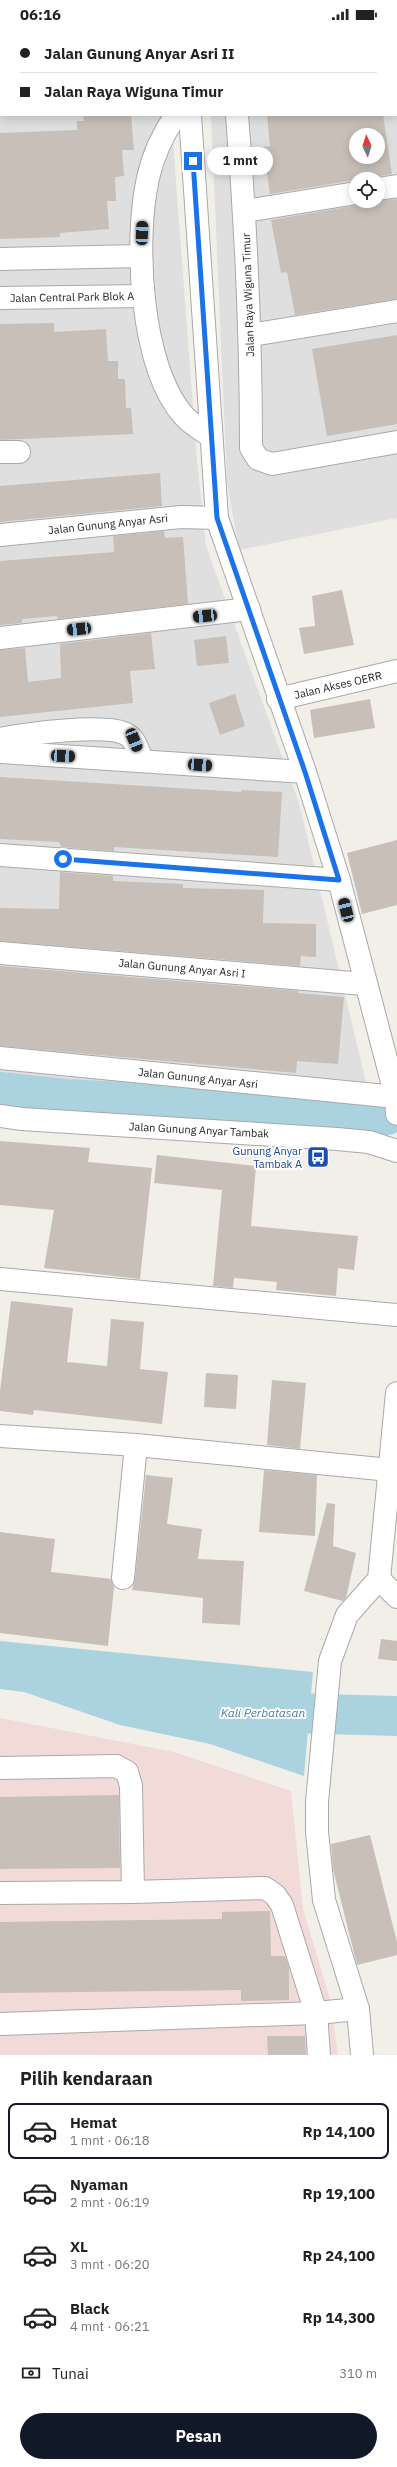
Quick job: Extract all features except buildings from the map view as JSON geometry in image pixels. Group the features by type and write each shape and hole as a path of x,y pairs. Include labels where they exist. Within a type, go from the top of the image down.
{"street":[{"path":"175,116 162,136 148,178 141,256 143,296 151,344 168,391 184,416 210,436"},
{"path":"190,116 210,436 217,518 249,609 278,699 305,772 339,880 396,1106"},
{"name":"Jalan Raya Wiguna Timur","path":"237,116 245,211 251,335 251,448 258,459 272,464 397,442"},
{"path":"385,189 397,186"},
{"path":"245,211 349,194"},
{"path":"0,259 141,256"},
{"name":"Jalan Central Park Blok A","path":"0,298 143,296"},
{"path":"251,335 397,311"},
{"name":"Jalan Gunung Anyar Asri","path":"0,535 180,517 217,518"},
{"path":"0,638 249,609"},
{"name":"Jalan Akses OERR","path":"278,699 397,671"},
{"path":"0,739 90,729 118,731 127,734 134,740 142,760"},
{"path":"0,752 142,760 305,772"},
{"path":"0,855 339,880"},
{"name":"Jalan Gunung Anyar Asri I","path":"0,953 364,984"},
{"name":"Jalan Gunung Anyar Asri","path":"0,1058 396,1106"},
{"name":"Jalan Gunung Anyar Tambak","path":"0,1116 22,1119 337,1138 369,1142 397,1151"},
{"path":"0,1279 397,1315"},
{"path":"362,2055 358,2009 324,1900 316,1832 317,1802 330,1661 347,1615 379,1579 397,1393"},
{"path":"0,1436 136,1445 390,1470"},
{"path":"123,1578 136,1445"},
{"path":"379,1579 397,1597"},
{"path":"0,1768 116,1766 127,1772 131,1786 133,1892"},
{"path":"0,1893 133,1892 265,1888 275,1895 282,1905 316,2013 319,2055"},
{"path":"0,2024 316,2013 358,2009"}],"shaded area":[{"path":"0,116 171,116 197,460 206,546 299,803 374,1115 0,1090"},
{"path":"211,116 397,116 397,518 239,550 227,482"},
{"path":"0,1718 174,1752 291,1791 303,1909 330,1999 338,2055 0,2055"}],"water":[{"name":"Kali Perbatasan","path":"0,1641 313,1672 304,1776 210,1744 120,1725 24,1692 0,1689"}],"waterway":[{"path":"0,1092 66,1099 387,1115"},
{"name":"Kali Perbatasan","path":"254,1712 397,1716"}],"place":[{"name":"Gunung Anyar Tambak A","path":"318,1157"}],"route":[{"path":"63,859 314,876 339,880 305,772 278,699 249,609 217,518 210,436 193,161"}]}
